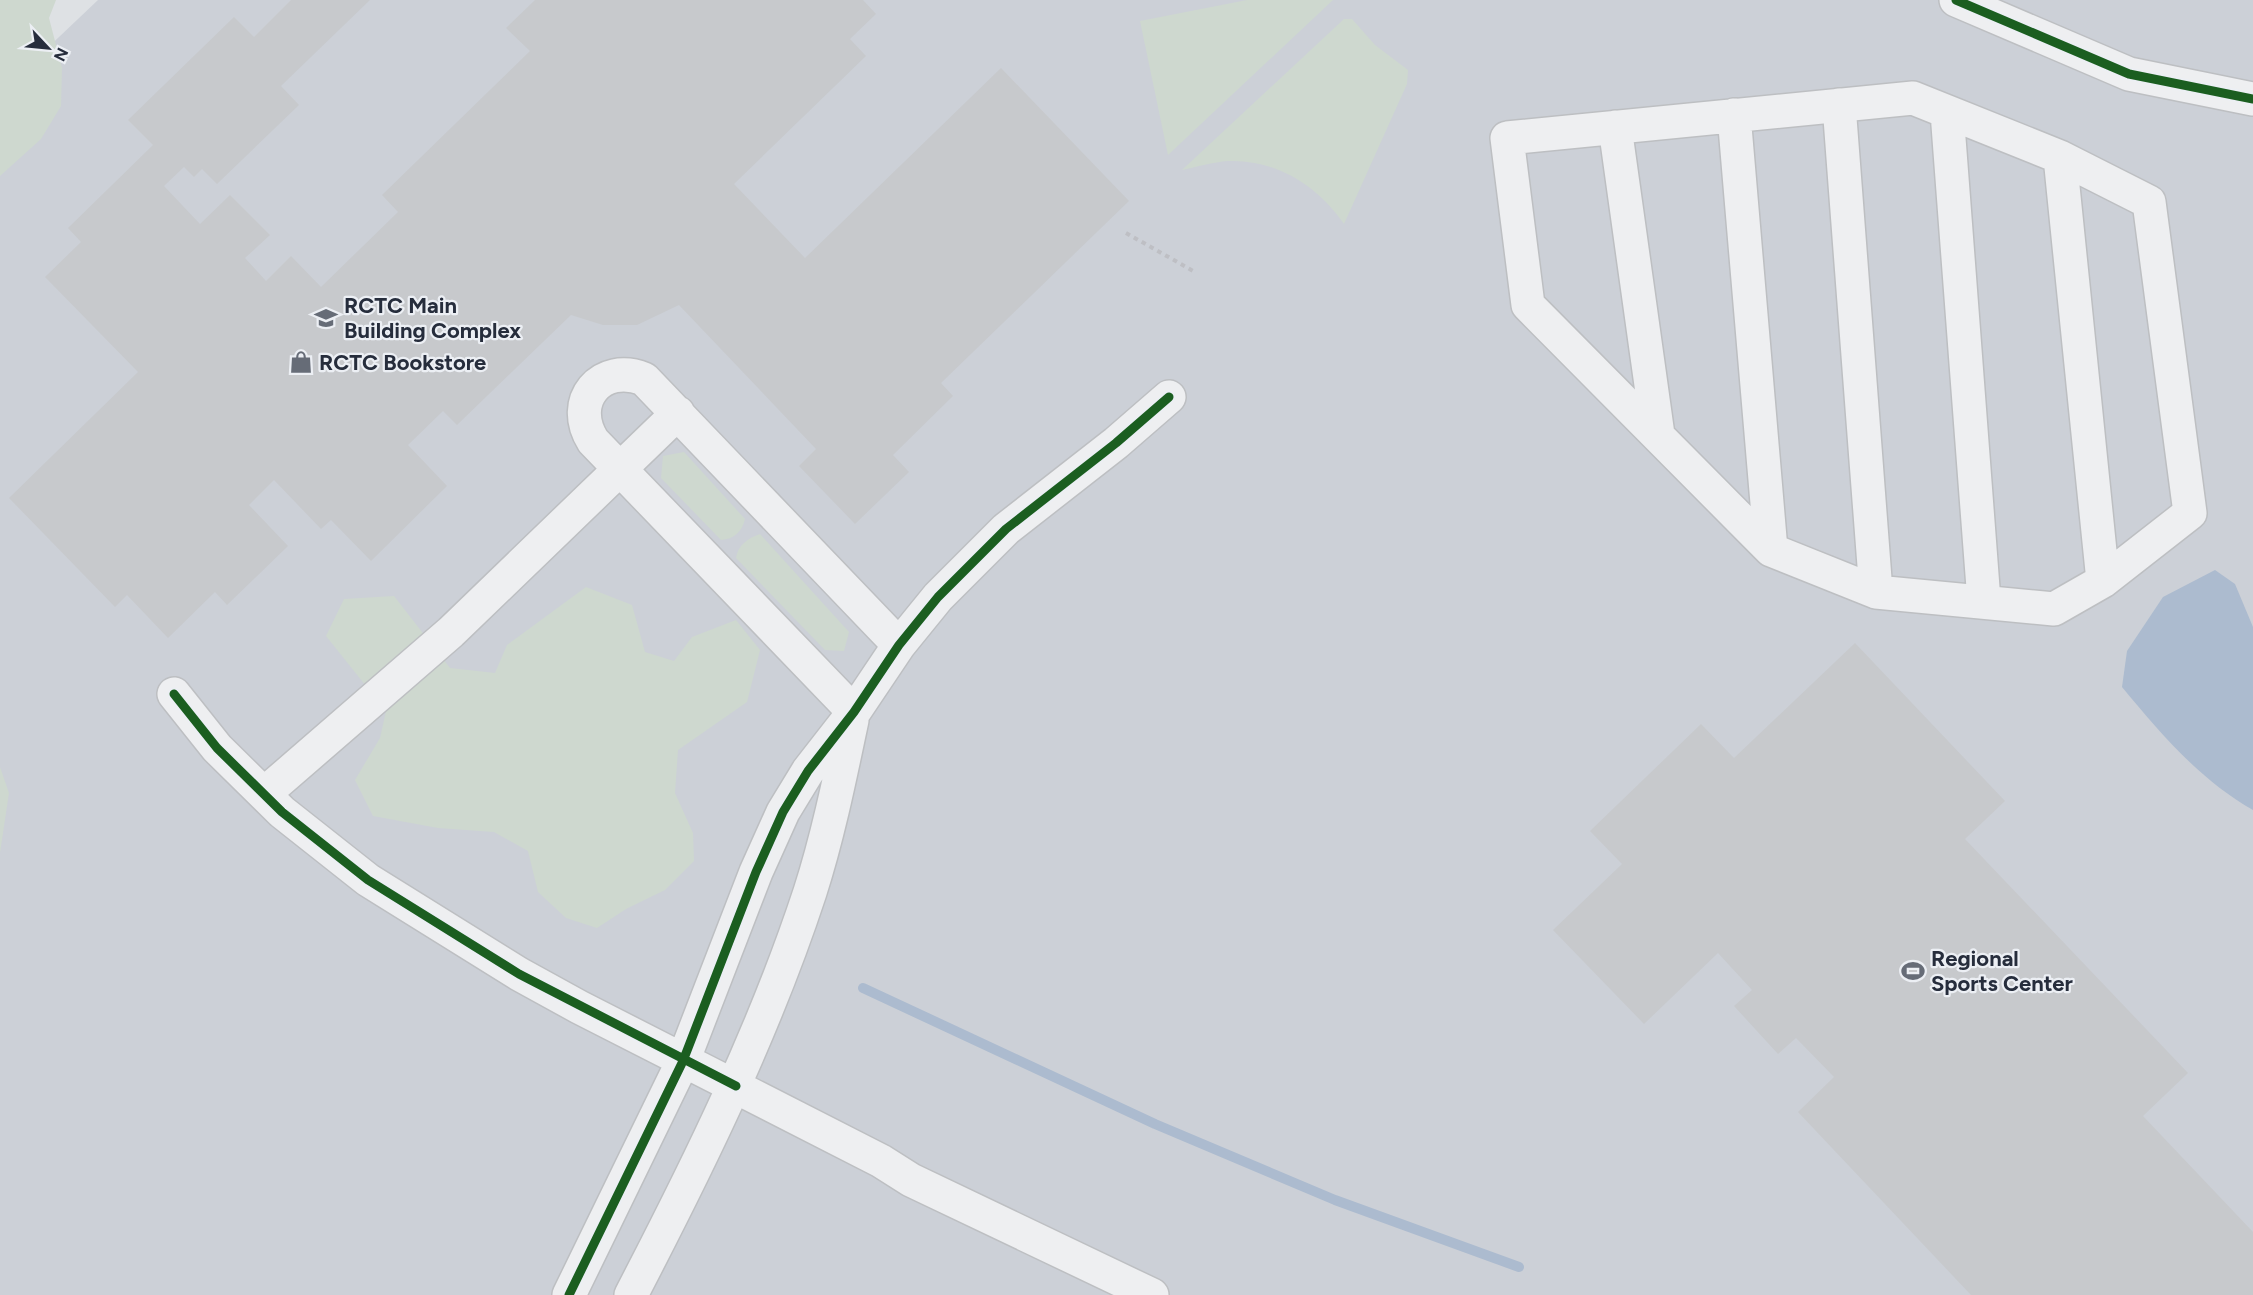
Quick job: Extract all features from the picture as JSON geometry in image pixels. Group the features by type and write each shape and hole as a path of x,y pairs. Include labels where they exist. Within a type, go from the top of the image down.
{"street":[{"path":"1956,0 2129,74 2253,99"},
{"path":"1913,98 2060,157 2149,202 2190,513 2103,581 2054,609 1876,592 1771,550 1528,305 1507,138 1839,105 1913,98"},
{"path":"1839,105 1876,592"},
{"path":"1947,112 1984,601"},
{"path":"1734,115 1771,550"},
{"path":"1615,127 1658,435"},
{"path":"2060,157 2103,581"},
{"path":"854,712 619,469 587,432 583,409 594,388 615,374 630,374 644,380 899,645"},
{"path":"569,1295 683,1061 756,872 783,812 808,771 854,712 899,645 938,597 1006,529 1169,398"},
{"path":"264,794 451,632 678,413"},
{"path":"174,694 217,748 282,812 368,880 519,974 683,1061 881,1161 911,1180 1152,1295"},
{"path":"631,1295 736,1086 810,892 831,819 854,712"}],"path":[{"path":"1126,233 1195,272"}],"shaded area":[{"path":"0,0 56,0 49,18 62,68 61,106 41,139 0,176"},
{"path":"98,0 2253,0 2253,1295 0,1295 0,93"},
{"path":"1247,0 1333,0 1168,155 1140,21"},
{"path":"1344,19 1352,19 1375,45 1408,70 1407,84 1344,224 1334,210 1309,187 1279,170 1246,162 1228,161 1182,170"},
{"path":"684,452 745,519 742,528 734,536 721,540 661,478 663,456"},
{"path":"760,534 849,632 844,651 825,650 736,558 744,543"},
{"path":"586,587 632,605 645,652 674,661 692,637 736,620 760,650 747,702 678,750 675,793 693,833 694,861 665,890 626,909 597,928 566,918 538,892 528,851 494,832 438,828 373,816 355,780 380,738 386,711 326,636 344,599 394,596 450,668 495,673 507,645"},
{"path":"0,767 9,793 0,853"}],"water":[{"path":"2215,570 2235,584 2253,627 2253,810 2198,770 2166,738 2122,687 2127,651 2163,597"}],"building":[{"name":"RCTC Main Building Complex","path":"291,0 370,0 281,86 299,105 217,184 202,169 194,177 184,167 164,186 200,224 230,195 270,235 245,258 266,281 291,256 321,287 398,212 382,195 530,51 506,28 535,0 863,0 876,14 850,39 866,56 734,184 805,258 1001,68 1129,201 941,383 953,396 893,455 909,472 855,524 799,466 816,449 679,305 637,325 603,325 571,315 457,425 443,411 408,445 447,486 371,561 331,520 321,529 274,480 249,505 288,546 227,605 215,592 168,638 127,595 115,607 9,498 138,372 45,277 81,242 68,228 153,145 128,120 234,17 254,37"},
{"name":"Regional Sports Center","path":"1855,643 2005,801 1965,839 2188,1073 2143,1116 2253,1232 2253,1295 1971,1295 1798,1112 1834,1077 1796,1038 1778,1054 1734,1006 1752,990 1718,953 1644,1024 1553,930 1622,864 1590,831 1701,724 1734,758"}],"waterway":[{"path":"863,988 1155,1124 1335,1200 1519,1267"}],"cycle path":[{"path":"1956,0 2129,74 2253,99"},
{"path":"569,1295 683,1061 756,872 783,812 808,771 854,712 899,645 938,597 1006,529 1116,443 1169,397"},
{"path":"174,694 217,748 282,812 368,880 519,974 736,1086"}],"place":[{"name":"RCTC Main Building Complex","path":"326,318"},
{"name":"RCTC Bookstore","path":"301,362"},
{"name":"Regional Sports Center","path":"1913,971"}]}
